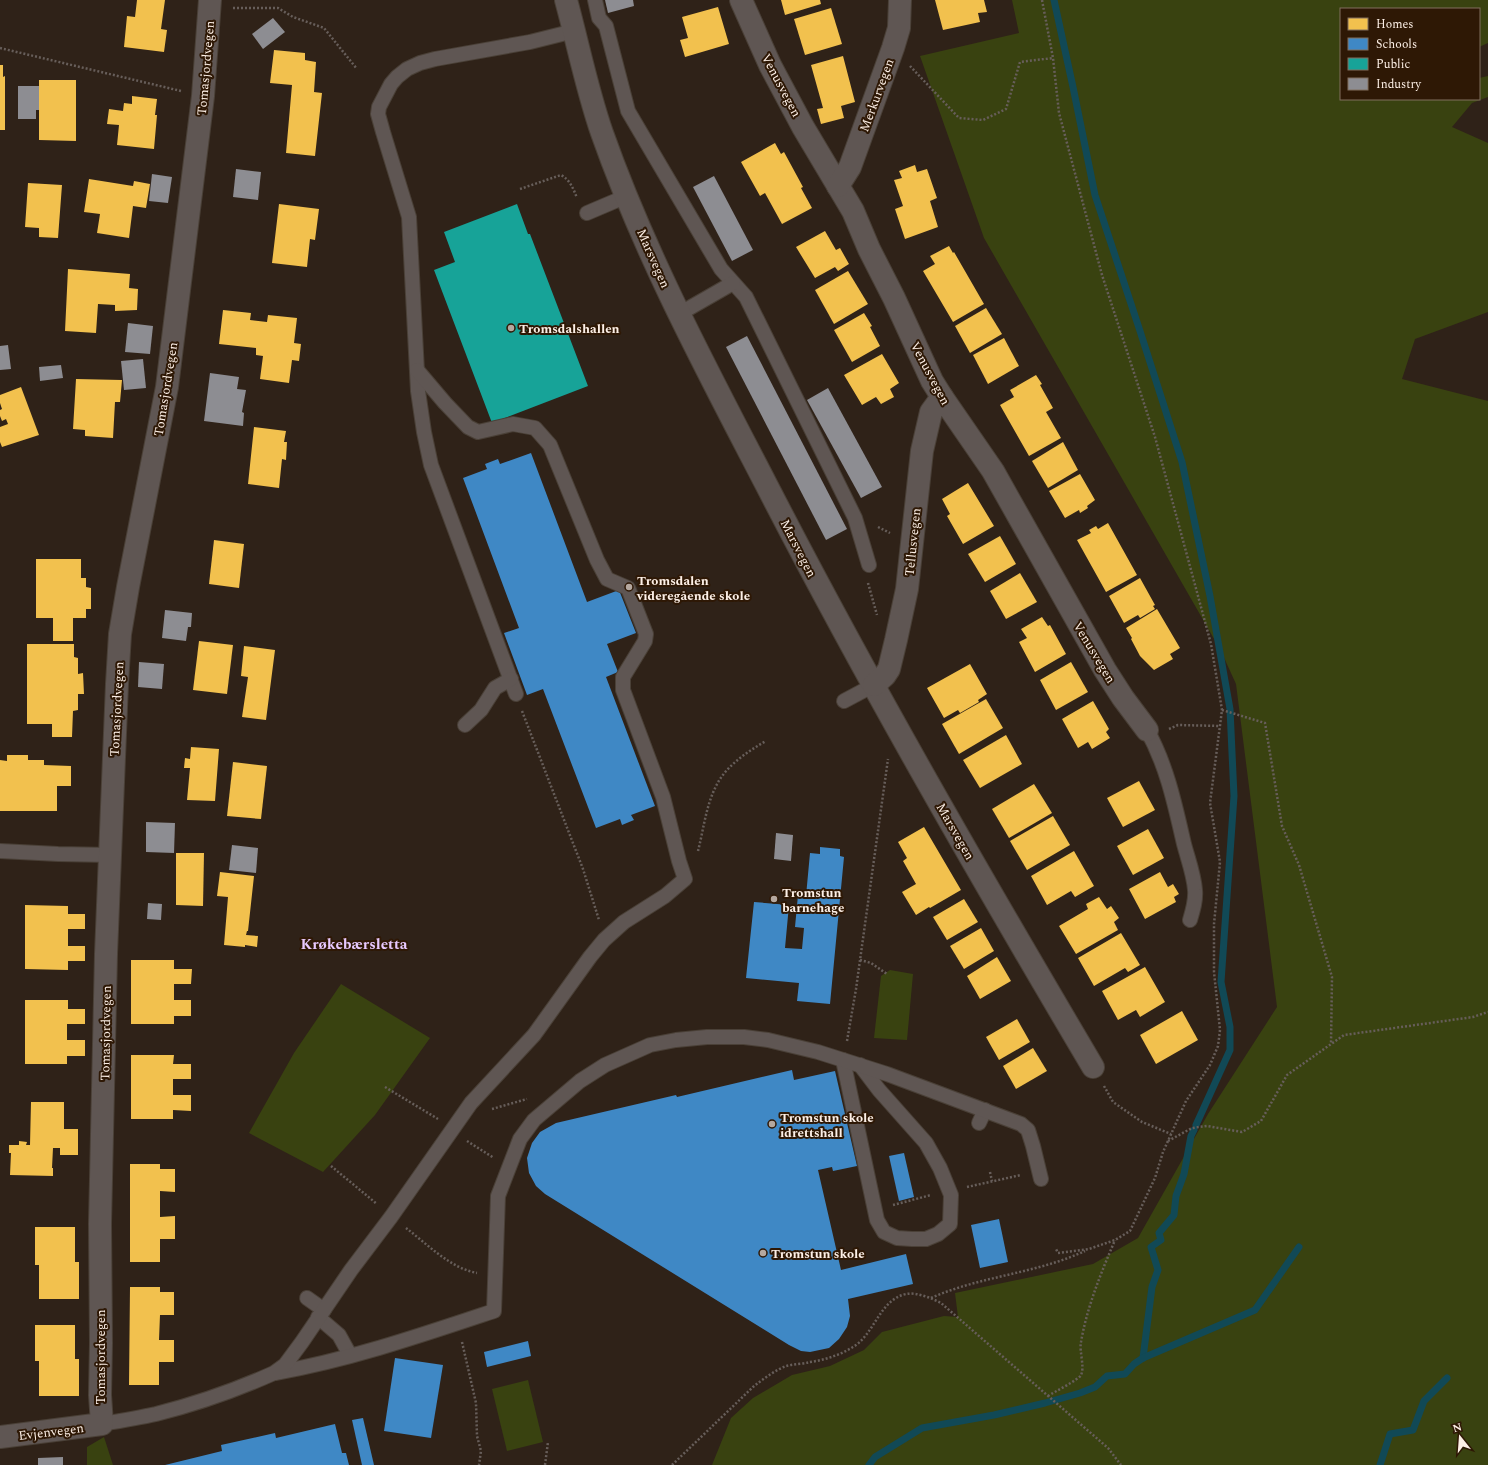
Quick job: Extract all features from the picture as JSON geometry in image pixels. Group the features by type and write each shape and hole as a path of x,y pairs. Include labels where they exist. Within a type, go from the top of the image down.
{"street":[{"name":"Marsvegen","path":"566,0 600,126 627,196 679,314 808,566 894,721 913,759 1093,1067"},
{"name":"Venusvegen","path":"742,0 770,65 803,127 853,211 869,249 894,298 926,368 942,397 992,471 1105,670 1123,698 1149,733"},
{"name":"Merkurvegen","path":"838,186 850,167 881,85 899,28 900,0"},
{"name":"Tomasjordvegen","path":"102,1424 100,1395 100,1224 110,855 120,634 167,387 203,96 210,4"},
{"name":"Tellusvegen","path":"874,685 889,669 895,647 907,589 922,452 926,430 931,412 942,397"},
{"name":"Evjenvegen","path":"0,1437 102,1424"}],"lane":[{"path":"595,0 599,18 606,26 628,110 721,269 746,297 855,518 869,565"},
{"path":"516,694 431,465 419,405 409,217 378,114 382,100 391,84 401,73 420,63 530,42 574,31"},
{"path":"587,213 627,196"},
{"path":"679,314 733,283"},
{"path":"274,1373 291,1357 321,1313 371,1233 392,1216 467,1109 484,1088 529,1042 604,940 624,922 665,896 685,879 663,797 623,690 623,678 644,641 646,634 628,588 607,579 596,560 550,444 535,428 513,424 478,432 468,428 417,370"},
{"path":"465,725 481,710 496,688 511,679"},
{"path":"844,701 874,685"},
{"path":"1149,733 1163,765 1194,884 1195,900 1190,920"},
{"path":"0,851 110,855"},
{"path":"102,1424 156,1414 238,1388 274,1373 294,1370 426,1334 494,1311 498,1196 520,1140 534,1120 580,1082 605,1065 650,1045 676,1040 707,1037 756,1038 802,1048 887,1074 982,1117 1021,1124 1028,1130 1041,1179"},
{"path":"843,1060 877,1220 884,1232 897,1238 926,1238 938,1234 950,1224 950,1196 940,1168 926,1143 860,1065"},
{"path":"307,1298 340,1336 350,1355"}],"path":[{"path":"931,1298 948,1290 1042,1267 1068,1259 1089,1249 1115,1240 1130,1231 1135,1224 1155,1178 1171,1134 1186,1101 1210,1065 1218,1046 1220,1030 1214,972 1214,924 1220,862 1210,803 1222,710 1211,644 1157,445 1102,275 1059,113 1053,58 1042,0"},
{"path":"210,4 278,8 293,16 324,28 357,69"},
{"path":"0,48 203,96"},
{"path":"893,48 959,118 983,120 1006,109 1020,62 1053,58"},
{"path":"520,189 560,176 566,178 572,185 578,200"},
{"path":"855,518 873,524 889,533 914,523"},
{"path":"516,694 583,869 604,940"},
{"path":"1222,710 1265,723 1282,826 1299,865 1332,976 1332,1044"},
{"path":"843,1060 852,1018 894,721"},
{"path":"1149,733 1178,725 1220,726"},
{"path":"685,879 692,868 708,808 717,785 732,765 744,755 766,741"},
{"path":"860,960 871,963 886,974"},
{"path":"1168,1142 1192,1128 1207,1126 1242,1132 1261,1121 1287,1075 1344,1035 1473,1017 1488,1012"},
{"path":"1093,1067 1113,1102 1142,1122 1171,1134"},
{"path":"385,1087 509,1167"},
{"path":"467,1109 481,1112 536,1096 557,1100"},
{"path":"331,1166 360,1191 454,1264 469,1272 495,1277"},
{"path":"990,1172 992,1182"},
{"path":"968,1187 1021,1175"},
{"path":"874,1209 949,1191"},
{"path":"1048,1396 1079,1379 1082,1374 1080,1343 1089,1308 1115,1240"},
{"path":"1056,1249 1058,1253 1089,1249"},
{"path":"672,1465 753,1387 766,1377 788,1366 830,1358 853,1347 860,1342 891,1301 906,1294 931,1298 941,1303 1108,1448 1121,1465"},
{"path":"458,1323 476,1403 477,1436 481,1451 480,1465"},
{"path":"545,1465 548,1442"}],"green space":[{"path":"1012,0 1488,0 1488,43 1480,47 1480,8 1340,8 1340,100 1480,100 1472,103 1452,127 1488,143 1488,312 1415,339 1402,379 1488,401 1488,1465 712,1465 731,1418 753,1398 792,1375 830,1366 864,1350 882,1332 944,1316 958,1317 955,1293 1093,1264 1138,1238 1208,1114 1277,1007 1236,684 1221,651 984,238 920,56 1019,33"},
{"path":"1488,76 1488,97 1480,100 1480,78"},
{"path":"890,970 913,974 907,1040 874,1038 881,976"},
{"path":"341,984 430,1038 375,1115 323,1172 249,1133 294,1053"},
{"path":"528,1380 543,1442 507,1451 492,1389"},
{"path":"104,1437 113,1465 87,1465 87,1447"}],"building: Homes":[{"path":"137,0 165,0 161,29 167,30 164,52 124,47 127,16 135,17"},
{"path":"781,0 820,0 821,4 785,15"},
{"path":"935,0 984,0 987,12 978,13 980,22 943,30"},
{"path":"718,7 729,44 685,57 680,40 688,38 682,17"},
{"path":"831,8 842,44 805,55 794,19"},
{"path":"274,50 305,53 305,60 316,62 314,92 322,93 315,156 286,153 292,85 270,83"},
{"path":"843,56 855,102 841,106 844,118 821,124 817,109 823,108 811,65"},
{"path":"0,65 3,65 3,77 5,76 5,130 0,130"},
{"path":"39,80 76,80 76,141 39,140"},
{"path":"132,96 157,99 154,149 117,145 119,125 107,124 109,109 123,111 124,103 132,104"},
{"path":"775,143 781,154 784,152 803,187 801,188 812,208 782,224 765,193 760,196 741,162"},
{"path":"915,165 917,172 927,169 937,198 930,201 938,227 905,239 895,209 903,206 894,180 902,178 899,171"},
{"path":"89,179 133,186 134,181 150,184 146,208 133,206 129,238 97,233 100,214 84,212"},
{"path":"28,183 62,185 58,238 39,237 39,228 25,227"},
{"path":"279,204 319,209 315,240 310,239 307,267 272,263"},
{"path":"825,231 836,250 840,248 849,264 838,271 835,267 815,278 796,247"},
{"path":"949,246 984,304 953,322 923,271 935,264 930,256"},
{"path":"68,269 130,274 129,288 138,289 137,310 115,311 115,305 98,304 96,333 65,331"},
{"path":"848,271 868,304 834,324 815,290"},
{"path":"986,308 1002,334 970,353 955,326"},
{"path":"223,310 251,313 250,320 267,322 268,315 297,318 294,343 301,344 299,361 292,360 289,383 260,379 263,356 256,355 256,348 219,344"},
{"path":"864,313 872,326 870,327 880,346 852,362 834,330"},
{"path":"1004,338 1019,366 988,384 973,355"},
{"path":"882,354 899,383 890,389 894,397 881,404 876,397 862,405 844,375"},
{"path":"1036,375 1042,384 1040,385 1053,408 1046,412 1061,438 1029,456 1000,405 1014,397 1010,390"},
{"path":"76,379 122,380 120,402 115,402 113,438 85,436 85,430 73,429"},
{"path":"21,387 39,435 2,447 0,442 0,427 8,424 6,419 2,421 0,416 0,410 2,409 0,395"},
{"path":"254,427 286,431 284,442 287,442 286,460 282,459 279,488 248,484"},
{"path":"1063,442 1078,470 1048,488 1032,461"},
{"path":"1080,474 1095,500 1087,506 1088,508 1080,513 1079,510 1065,518 1049,491"},
{"path":"968,483 994,526 963,544 947,516 950,514 942,499"},
{"path":"1108,523 1137,575 1106,592 1077,540 1091,533 1089,530 1096,526 1098,529"},
{"path":"1000,536 1016,564 985,582 968,554"},
{"path":"214,540 244,544 239,588 209,584"},
{"path":"36,559 81,559 81,578 86,578 86,587 91,588 91,609 86,609 86,618 73,618 73,641 53,641 53,618 36,618"},
{"path":"1020,573 1037,602 1006,619 990,591"},
{"path":"1140,578 1155,605 1153,606 1155,609 1140,618 1138,615 1124,623 1109,596"},
{"path":"1157,609 1180,648 1170,654 1173,659 1154,670 1140,656 1126,628"},
{"path":"1042,617 1048,626 1050,625 1066,654 1035,672 1019,642 1027,638 1021,629"},
{"path":"199,641 233,645 227,694 193,690"},
{"path":"27,644 74,644 74,657 78,658 78,674 83,673 84,694 78,694 78,710 73,711 72,737 52,737 52,724 27,724"},
{"path":"244,646 275,650 266,720 242,717 248,677 241,676"},
{"path":"1071,662 1088,692 1056,710 1040,680"},
{"path":"970,664 987,694 978,700 979,702 960,713 958,710 944,718 927,688"},
{"path":"986,699 1003,728 959,754 942,724"},
{"path":"1093,701 1109,729 1106,732 1110,738 1092,749 1088,742 1078,748 1062,719"},
{"path":"1006,735 1022,764 980,788 963,760"},
{"path":"191,747 219,749 215,801 187,800 190,768 184,768 185,758 190,759"},
{"path":"7,755 28,755 28,760 44,760 44,765 71,766 71,786 57,786 57,811 0,811 0,760 7,761"},
{"path":"233,762 267,766 261,819 227,816"},
{"path":"1139,781 1155,810 1123,827 1107,798"},
{"path":"1034,784 1052,813 1009,838 992,809"},
{"path":"1053,816 1070,845 1027,870 1010,841"},
{"path":"924,827 961,890 916,915 902,892 916,884 903,861 907,858 898,842"},
{"path":"1148,829 1164,858 1133,875 1117,846"},
{"path":"1074,851 1094,886 1075,897 1071,891 1047,905 1031,876"},
{"path":"176,853 204,853 203,906 176,905"},
{"path":"220,872 254,876 248,931 246,935 258,936 257,947 245,945 245,947 224,945 228,897 217,896"},
{"path":"1160,872 1168,887 1173,884 1179,894 1174,897 1176,902 1145,919 1129,889"},
{"path":"1099,897 1107,909 1111,906 1119,918 1114,922 1118,930 1076,954 1059,926 1088,909 1086,904"},
{"path":"964,899 978,922 947,940 933,917"},
{"path":"25,905 68,906 68,914 85,914 85,929 68,929 68,946 85,946 85,961 68,961 68,970 25,969"},
{"path":"981,928 994,951 964,969 950,946"},
{"path":"1121,933 1140,965 1128,972 1125,968 1094,986 1078,958"},
{"path":"997,957 1011,981 980,999 967,976"},
{"path":"131,960 174,960 174,969 192,969 191,984 174,984 174,1000 191,1000 191,1016 174,1016 174,1024 131,1024"},
{"path":"1145,967 1165,1002 1140,1017 1136,1010 1118,1020 1102,991"},
{"path":"25,1000 68,1000 68,1009 85,1009 85,1024 67,1024 67,1040 85,1040 85,1056 67,1056 67,1064 25,1064"},
{"path":"1182,1011 1198,1040 1156,1064 1140,1035"},
{"path":"1017,1019 1030,1042 999,1060 986,1037"},
{"path":"1033,1048 1047,1071 1016,1089 1003,1066"},
{"path":"131,1055 174,1055 173,1064 191,1064 191,1079 173,1079 173,1095 191,1095 191,1111 173,1110 173,1119 131,1119"},
{"path":"31,1102 64,1102 64,1129 78,1129 78,1155 60,1155 60,1148 53,1148 53,1176 10,1175 11,1153 9,1153 9,1145 19,1145 19,1141 27,1142 26,1145 30,1145"},
{"path":"130,1164 160,1164 160,1169 175,1169 175,1192 160,1191 160,1217 175,1216 175,1239 160,1239 160,1262 130,1262"},
{"path":"35,1227 75,1227 75,1262 79,1262 79,1299 39,1299 39,1265 35,1265"},
{"path":"130,1287 160,1287 160,1292 174,1292 174,1315 160,1315 159,1340 174,1340 174,1362 159,1362 159,1385 129,1385"},
{"path":"35,1325 75,1325 75,1359 79,1359 79,1396 39,1396 39,1361 35,1361"}],"building: Schools":[{"path":"531,453 587,602 619,590 636,633 607,644 618,672 606,677 655,806 631,815 634,820 622,825 620,819 596,828 543,689 527,695 504,633 519,628 463,478 487,469 485,464 498,459 500,464"},
{"path":"820,847 840,849 840,856 844,857 830,1004 797,1001 799,983 746,978 754,902 789,905 785,948 802,949 804,928 795,927 798,895 806,896 810,853 820,854"},
{"path":"792,1070 794,1080 835,1071 857,1166 833,1171 832,1167 818,1170 841,1270 906,1254 913,1284 848,1299 850,1316 847,1327 839,1339 829,1348 810,1352 801,1351 789,1345 545,1194 536,1186 529,1173 527,1158 532,1143 540,1132 556,1123"},
{"path":"904,1153 914,1197 899,1201 889,1156"},
{"path":"999,1219 1008,1262 980,1268 971,1225"},
{"path":"528,1341 531,1356 487,1367 484,1352"},
{"path":"395,1358 443,1365 431,1438 384,1431"},
{"path":"363,1418 374,1465 362,1465 352,1420"},
{"path":"335,1424 342,1453 346,1453 349,1465 165,1465 222,1451 221,1445 275,1433 276,1438"}],"building: Public":[{"name":"Tromsdalshallen","path":"517,204 528,234 530,234 588,386 492,423 434,270 455,262 444,232"}],"building: Industry":[{"path":"605,0 633,0 634,6 608,13"},
{"path":"273,18 285,32 263,49 252,34"},
{"path":"18,86 39,86 39,110 36,110 36,119 18,119"},
{"path":"236,169 261,172 258,200 233,197"},
{"path":"152,174 172,177 168,203 149,201"},
{"path":"714,176 753,250 732,261 693,187"},
{"path":"128,323 153,326 150,354 125,352"},
{"path":"747,336 847,529 826,540 726,347"},
{"path":"8,345 11,369 0,370 0,346"},
{"path":"143,359 146,388 124,390 121,361"},
{"path":"61,365 63,378 40,381 39,367"},
{"path":"210,373 239,377 237,389 246,390 242,412 244,413 243,426 204,421"},
{"path":"828,388 882,487 861,498 807,400"},
{"path":"165,610 192,613 191,627 188,627 186,641 162,638"},
{"path":"139,662 164,664 162,689 138,687"},
{"path":"146,822 175,823 174,853 146,852"},
{"path":"776,833 793,835 791,861 774,859"},
{"path":"232,845 258,848 256,873 229,870"},
{"path":"148,903 162,904 161,920 147,919"},
{"path":"63,1457 63,1465 38,1465 38,1458"}],"waterway":[{"path":"1054,0 1095,195 1182,462 1210,596 1230,709 1234,796 1221,982 1230,1027 1230,1050 1196,1125"},
{"path":"1143,1358 1152,1287 1158,1270 1151,1247 1161,1240 1159,1233 1174,1215 1176,1196 1184,1174 1191,1136 1194,1130"},
{"path":"869,1465 875,1457 922,1428 994,1415 1080,1393 1095,1387 1107,1376 1125,1374 1134,1364 1143,1358 1255,1310 1299,1247"},
{"path":"1380,1465 1390,1434 1413,1430 1424,1401 1447,1378"}],"place":[{"name":"Tromsdalshallen","path":"511,328"},
{"name":"Tromsdalen videregående skole","path":"629,587"},
{"name":"Tromstun barnehage","path":"774,899"},
{"name":"Tromstun skole idrettshall","path":"772,1124"},
{"name":"Tromstun skole","path":"763,1253"}],"district":[{"name":"Krøkebærsletta","path":"354,944"}]}
